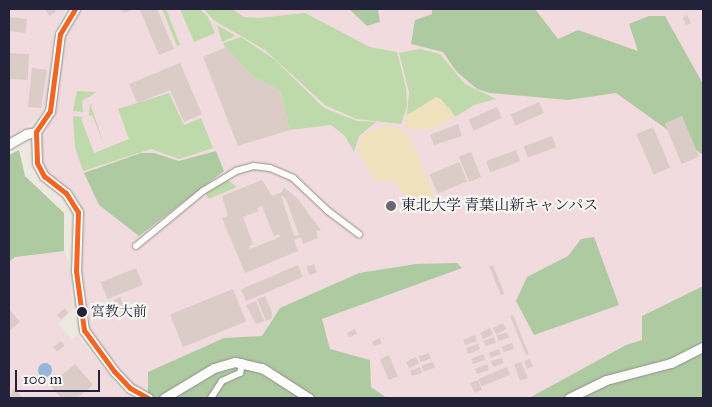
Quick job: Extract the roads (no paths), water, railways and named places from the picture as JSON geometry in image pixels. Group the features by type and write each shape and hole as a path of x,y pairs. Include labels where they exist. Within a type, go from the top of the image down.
{"street":[{"path":"75,9 60,34 50,111 36,132 36,154 40,171 66,194 78,212 76,272 84,330 130,388 148,398"},
{"path":"9,144 26,134 36,132"},
{"path":"136,246 202,191 236,171 253,166 270,168 293,178 328,211 359,234"},
{"path":"569,398 606,380 672,363 703,347"},
{"path":"164,398 214,368 243,362 262,368 309,398"},
{"path":"211,398 222,381 240,373 243,362"}],"water":[{"path":"45,363 50,365 52,370 50,375 45,377 40,375 38,370 40,365"}],"place":[{"name":"東北大学 青葉山新キャンパス","path":"391,206"},
{"name":"宮教大前","path":"82,312"}]}
